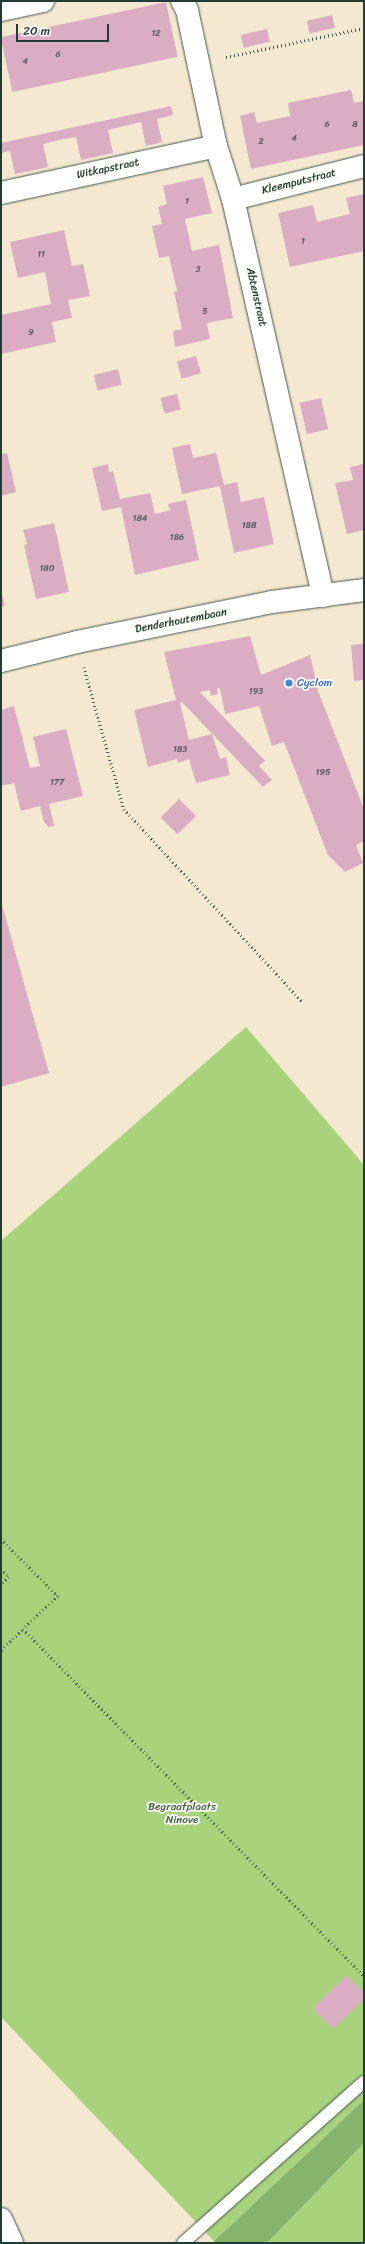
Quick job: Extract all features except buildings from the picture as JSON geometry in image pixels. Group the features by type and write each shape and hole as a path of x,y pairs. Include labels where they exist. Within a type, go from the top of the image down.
{"street":[{"path":"1,10 43,1"},
{"name":"Abtenstraat","path":"182,1 187,10 216,146 233,199 323,596"},
{"name":"Witkapstraat","path":"1,193 216,146"},
{"name":"Kleemputstraat","path":"233,199 364,166"},
{"name":"Denderhoutembaan","path":"1,661 77,642 272,602 364,590"},
{"path":"1,2218 12,2243"}],"lane":[{"path":"183,2243 364,2082"}],"path":[{"path":"199,63 364,28"},
{"path":"77,642 124,809 302,1001"},
{"path":"1,1539 58,1596 1,1650"},
{"path":"1,1569 9,1577 1,1585"},
{"path":"23,1629 364,1976"}],"green space":[{"name":"Begraafplaats Ninove","path":"246,1027 364,1165 364,2100 214,2241 1,2017 1,1241"},
{"path":"364,2100 364,2143 267,2243 212,2243"},
{"path":"364,2143 364,2243 267,2243"}],"place":[{"name":"Cyclom","path":"289,683"}]}
